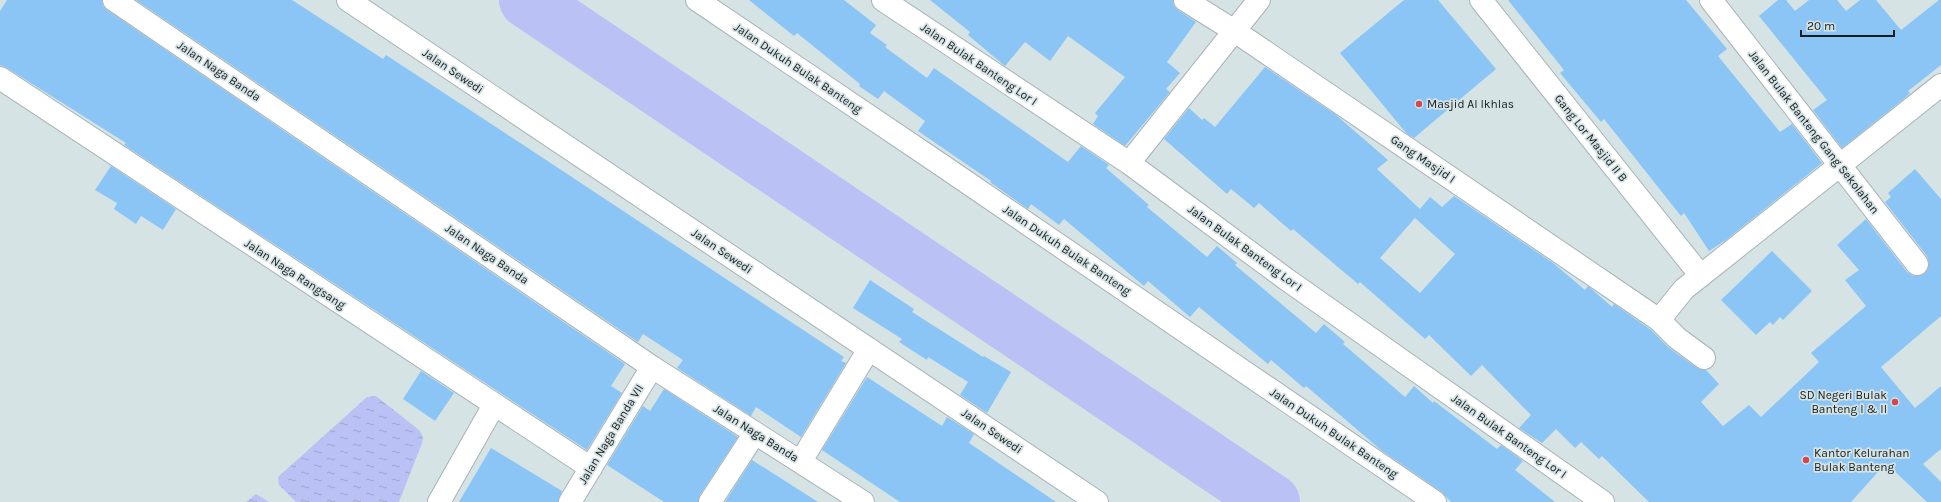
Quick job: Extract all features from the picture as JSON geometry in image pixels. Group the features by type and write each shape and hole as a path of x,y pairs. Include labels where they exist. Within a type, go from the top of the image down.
{"street":[{"name":"Jalan Naga Banda","path":"114,0 652,367 861,501"},
{"name":"Jalan Sewedi","path":"348,0 1098,502"},
{"name":"Jalan Dukuh Bulak Banteng","path":"697,0 1435,502"},
{"name":"Jalan Bulak Banteng Lor I","path":"883,0 1129,163 1286,279 1603,502"},
{"name":"Gang Masjid I","path":"1185,0 1233,30 1659,320 1677,338 1704,358"},
{"path":"1129,163 1233,30 1259,0"},
{"name":"Gang Lor Masjid II B","path":"1481,0 1701,276"},
{"name":"Jalan Bulak Banteng Gang Sekolahan","path":"1711,0 1917,264"},
{"name":"Jalan Naga Rangsang","path":"0,78 591,468"},
{"path":"1659,320 1684,289 1941,85"},
{"path":"800,461 869,349"},
{"name":"Jalan Naga Banda VII","path":"570,502 652,367"},
{"path":"440,502 494,405"},
{"path":"710,502 755,433"}],"water":[{"path":"376,396 419,430 423,437 399,502 296,502 279,485 278,477 367,397"},
{"path":"256,494 269,502 246,502"}],"building":[{"path":"7,0 102,0 103,6 107,10 625,364 611,386 622,393 587,450 124,145 126,143 0,65 0,11"},
{"path":"136,0 292,0 383,59 386,55 844,357 841,361 846,363 801,437 756,407 751,416 677,368 683,360 643,334 638,342"},
{"path":"749,0 844,0 876,25 870,33 887,45 885,47 927,78 934,68 1068,162 1081,146 1109,165 1106,168 1149,205 1147,207 1207,257 1217,246 1237,263 1235,265 1316,333 1324,324 1345,342 1343,344 1405,397 1414,386 1433,403 1434,401 1497,449 1501,445 1523,461 1515,470 1555,502 1451,502 1442,492 1381,450 1306,386 1304,388 1271,360 1268,364 1199,307 1190,317 1148,281 1144,286 1064,219 1059,225 1031,204 1028,209 990,182 991,181 918,131 925,121 884,91 878,99 859,86 860,84 797,33 794,36"},
{"path":"930,0 1173,0 1174,6 1178,10 1196,22 1167,62 1180,73 1166,89 1170,92 1125,146 1093,124 1098,116 1095,113 1125,77 1068,36 1050,61 1025,42 1005,66 968,35 970,32"},
{"name":"Masjid Al Ikhlas","path":"1404,0 1438,0 1496,69 1414,138 1407,134 1340,53"},
{"path":"1508,0 1686,0 1727,49 1718,56 1780,132 1792,124 1822,163 1726,240 1709,251 1684,213 1681,216 1604,119 1601,122 1560,73 1564,70"},
{"path":"1778,0 1786,0 1795,11 1809,0 1837,0 1846,11 1860,0 1876,0 1901,30 1941,0 1941,65 1908,91 1910,93 1906,97 1842,148 1813,110 1827,100 1759,16"},
{"path":"1265,67 1336,115 1388,160 1377,169 1420,209 1430,197 1442,207 1454,196 1553,263 1585,290 1588,286 1612,307 1614,304 1651,330 1669,348 1697,368 1706,370 1719,384 1701,402 1723,426 1749,405 1761,417 1819,362 1811,353 1866,306 1845,280 1859,270 1837,245 1866,219 1907,272 1913,276 1918,276 1924,274 1928,269 1929,263 1927,256 1885,202 1891,197 1888,193 1915,169 1941,199 1941,316 1881,367 1915,408 1941,386 1941,449 1923,464 1941,482 1941,502 1927,502 1886,463 1851,502 1649,502 1602,456 1599,459 1581,442 1575,448 1556,429 1542,443 1519,428 1531,415 1482,365 1471,376 1429,335 1425,339 1360,282 1358,284 1293,229 1291,231 1259,203 1254,208 1231,189 1227,194 1164,139 1189,108 1202,120 1204,118 1215,127","holes":["1415,218 1455,254 1420,293 1380,258"]},
{"path":"111,166 176,209 163,230 141,216 136,224 114,209 117,203 95,190"},
{"path":"1772,251 1812,291 1783,320 1780,317 1773,325 1770,322 1756,335 1721,300"},
{"path":"870,280 914,309 912,312 983,357 984,356 1011,372 987,413 960,395 968,382 928,357 927,360 899,342 902,339 853,308"},
{"path":"421,371 454,393 435,421 403,399"},
{"path":"867,377 942,426 947,417 974,434 969,443 1056,502 900,502 822,450"},
{"path":"664,389 738,437 700,495 698,502 664,502 607,465 643,406 650,411"},
{"path":"491,448 562,491 558,502 459,502"},
{"path":"752,460 818,502 725,502"}],"waterway":[{"path":"527,0 1272,502"}],"place":[{"name":"Masjid Al Ikhlas","path":"1419,104"},
{"name":"SD Negeri Bulak Banteng I & II","path":"1895,402"},
{"name":"Kantor Kelurahan Bulak Banteng","path":"1806,460"}]}
